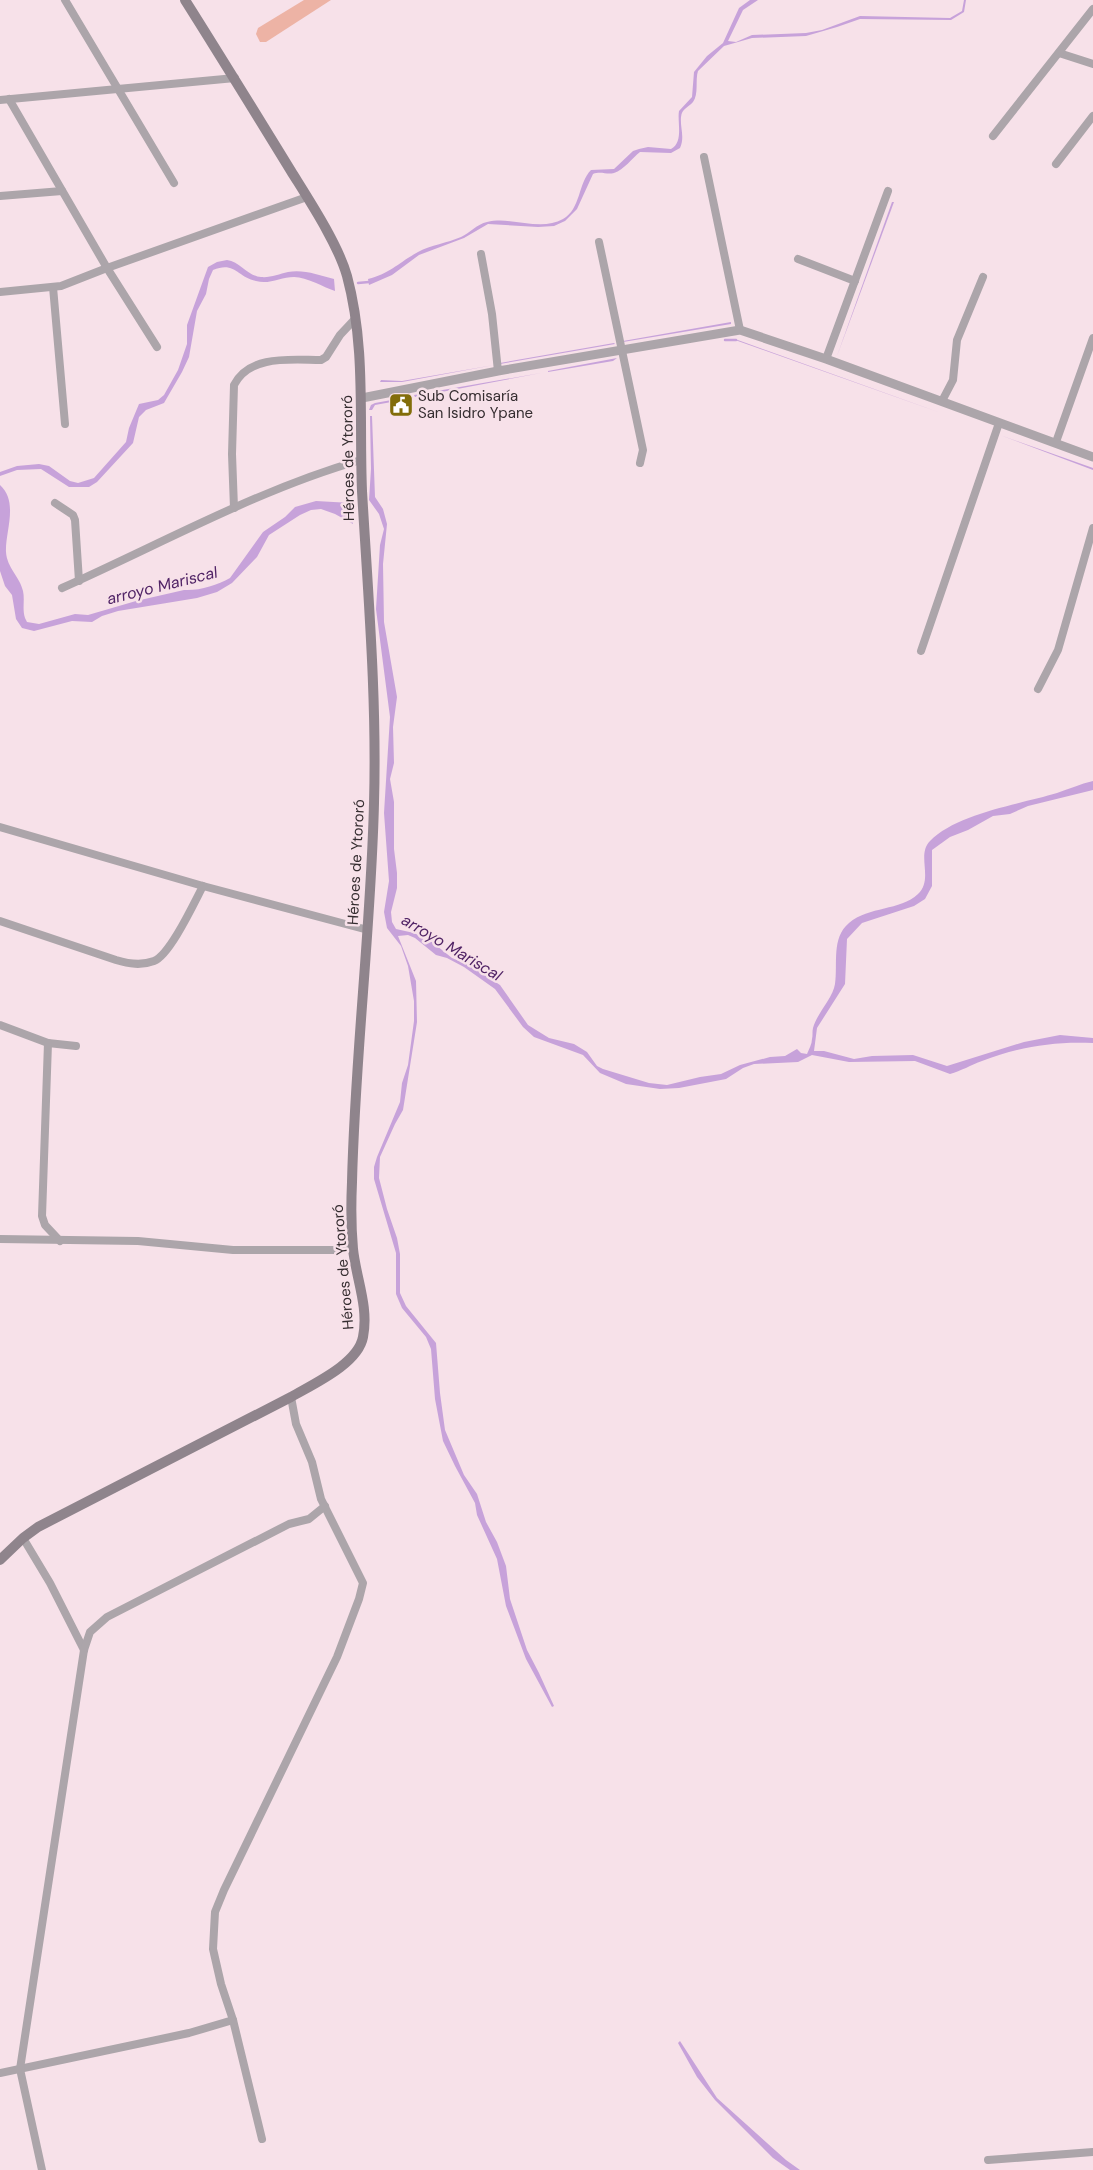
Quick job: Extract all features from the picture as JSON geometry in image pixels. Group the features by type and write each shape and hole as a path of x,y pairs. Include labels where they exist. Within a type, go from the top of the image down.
{"main road":[{"name":"Héroes de Ytororó","path":"0,1560 23,1538 78,1505 291,1397 352,1357 359,1348 363,1337 364,1306 353,1248 352,1183 368,930 374,799 373,691 361,460 362,398 354,319 347,276 341,259 235,78 185,0"}],"street":[{"path":"65,0 174,183"},
{"path":"993,136 1093,10"},
{"path":"1059,53 1093,64"},
{"path":"0,100 235,78"},
{"path":"9,99 107,268 157,347"},
{"path":"1056,164 1093,116"},
{"path":"704,157 740,330"},
{"path":"0,196 62,191"},
{"path":"826,359 888,191"},
{"path":"0,292 53,287 69,283 307,198"},
{"path":"600,242 643,450 640,463"},
{"path":"482,254 492,314 498,372"},
{"path":"798,259 855,281"},
{"path":"942,401 953,380 957,340 983,277"},
{"path":"53,287 65,424"},
{"path":"234,508 232,444 234,385 238,377 257,365 270,361 325,359 340,335 354,319"},
{"path":"362,398 498,372 740,330 826,359 1093,457"},
{"path":"1056,442 1093,338"},
{"path":"922,651 999,423"},
{"path":"62,588 234,508 311,476 361,460"},
{"path":"55,503 73,515 75,520 79,581"},
{"path":"1038,689 1058,650 1093,528"},
{"path":"0,827 203,886 368,930"},
{"path":"0,921 116,960 130,964 142,964 156,961 167,950 203,886"},
{"path":"0,1025 48,1043 76,1046"},
{"path":"48,1043 42,1216 45,1225 60,1241"},
{"path":"0,1239 138,1241 233,1250 336,1250 353,1248"},
{"path":"262,2139 233,2020 221,1984 214,1949 215,1912 337,1657 359,1599 363,1583 325,1506 312,1462 296,1424 291,1397"},
{"path":"42,2170 20,2069 84,1650 90,1632 96,1624 107,1617 289,1524 309,1519 325,1506"},
{"path":"23,1538 50,1583 84,1650"},
{"path":"0,2073 189,2033 233,2020"},
{"path":"988,2160 1093,2152"}],"shaded area":[{"path":"304,0 331,0 266,42 260,42 256,34 258,28"},
{"path":"750,0 758,0 743,10 728,41 736,42 752,35 806,33 822,30 860,16 950,18 962,11 964,0 966,0 964,12 951,20 860,19 806,36 752,38 724,46 698,71 695,99 682,114 682,140 680,148 671,153 640,152 625,167 618,171 593,174 577,209 565,221 554,226 488,224 464,238 419,255 392,275 369,285 368,279 389,271 423,250 461,237 483,223 506,221 545,224 563,219 573,209 587,175 591,170 614,169 633,151 639,149 648,147 671,149 675,146 679,137 679,111 692,97 694,72 707,56 723,43 739,8"},
{"path":"892,202 894,202 837,356"},
{"path":"227,260 261,277 299,271 334,279 335,291 299,277 261,282 250,279 231,268 226,267 213,270 206,294 197,311 189,357 182,372 164,403 146,410 139,417 133,443 97,482 89,487 69,487 41,469 17,470 0,476 0,472 17,466 39,464 49,466 70,481 78,483 94,478 126,442 129,428 139,404 158,400 164,395 178,370 187,344 187,325 208,267 217,262"},
{"path":"731,322 731,324 623,342 623,341"},
{"path":"735,339 941,413 735,340"},
{"path":"615,344 500,364 500,363"},
{"path":"617,358 613,361 548,372 548,371"},
{"path":"494,365 402,382 380,382 381,380 402,381"},
{"path":"541,373 415,397 414,395"},
{"path":"408,397 408,399 375,405 372,410 369,410 371,405 375,403"},
{"path":"370,416 372,416 375,497 383,509 387,524 383,564 384,622 397,697 393,727 394,763 390,779 394,802 394,849 397,873 397,888 391,912 392,922 396,929 414,933 432,942 452,958 471,966 500,985 528,1025 549,1038 574,1044 587,1052 597,1066 649,1083 667,1085 721,1074 740,1065 770,1057 785,1056 797,1049 801,1053 807,1054 812,1043 815,1022 834,989 837,944 843,929 857,918 902,903 918,894 923,888 925,881 924,853 930,841 942,831 973,816 1093,781 1093,790 1028,806 1010,814 993,816 968,830 950,837 932,850 932,886 925,899 914,906 862,923 847,939 845,984 817,1028 814,1051 824,1051 854,1059 872,1056 913,1055 947,1066 1024,1042 1060,1035 1093,1038 1093,1043 1064,1043 1036,1046 996,1056 950,1074 915,1061 849,1062 812,1055 798,1062 754,1064 743,1068 726,1079 679,1088 660,1089 626,1084 600,1073 583,1055 534,1037 523,1027 495,989 464,967 447,958 436,955 415,938 408,935 398,936 416,981 417,1022 403,1110 380,1157 379,1178 400,1254 400,1293 406,1306 436,1343 445,1430 464,1475 477,1494 486,1522 497,1542 506,1566 510,1599 527,1650 554,1706 552,1707 526,1659 506,1606 497,1559 477,1515 475,1503 443,1441 435,1399 431,1349 426,1337 402,1308 396,1294 396,1253 374,1179 374,1167 377,1157 400,1102 402,1083 408,1065 414,1021 414,1001 408,966 401,946 387,928 384,912 389,881 384,813 390,717 376,609 380,545 384,529 379,514 369,500 371,469"},
{"path":"1000,435 1093,468 1093,470"},
{"path":"0,485 6,492 10,508 6,544 7,558 23,591 25,618 27,622 39,624 75,614 88,615 136,601 184,590 202,588 225,581 230,578 263,532 285,517 295,507 316,501 351,503 353,524 321,509 311,510 269,535 257,557 232,583 217,592 197,598 118,611 102,616 92,622 72,621 34,631 22,628 16,619 12,595 5,586 0,571"},
{"path":"680,2041 717,2098 786,2160 800,2170 790,2170 773,2158 715,2100 697,2077 678,2043"}],"waterway":[{"path":"358,283 369,282"},
{"path":"725,340 736,340"}],"place":[{"name":"Sub Comisaría San Isidro Ypane","path":"401,405"}],"water label":[{"name":"arroyo Mariscal","path":"162,585"},
{"name":"arroyo Mariscal","path":"452,947"}]}
